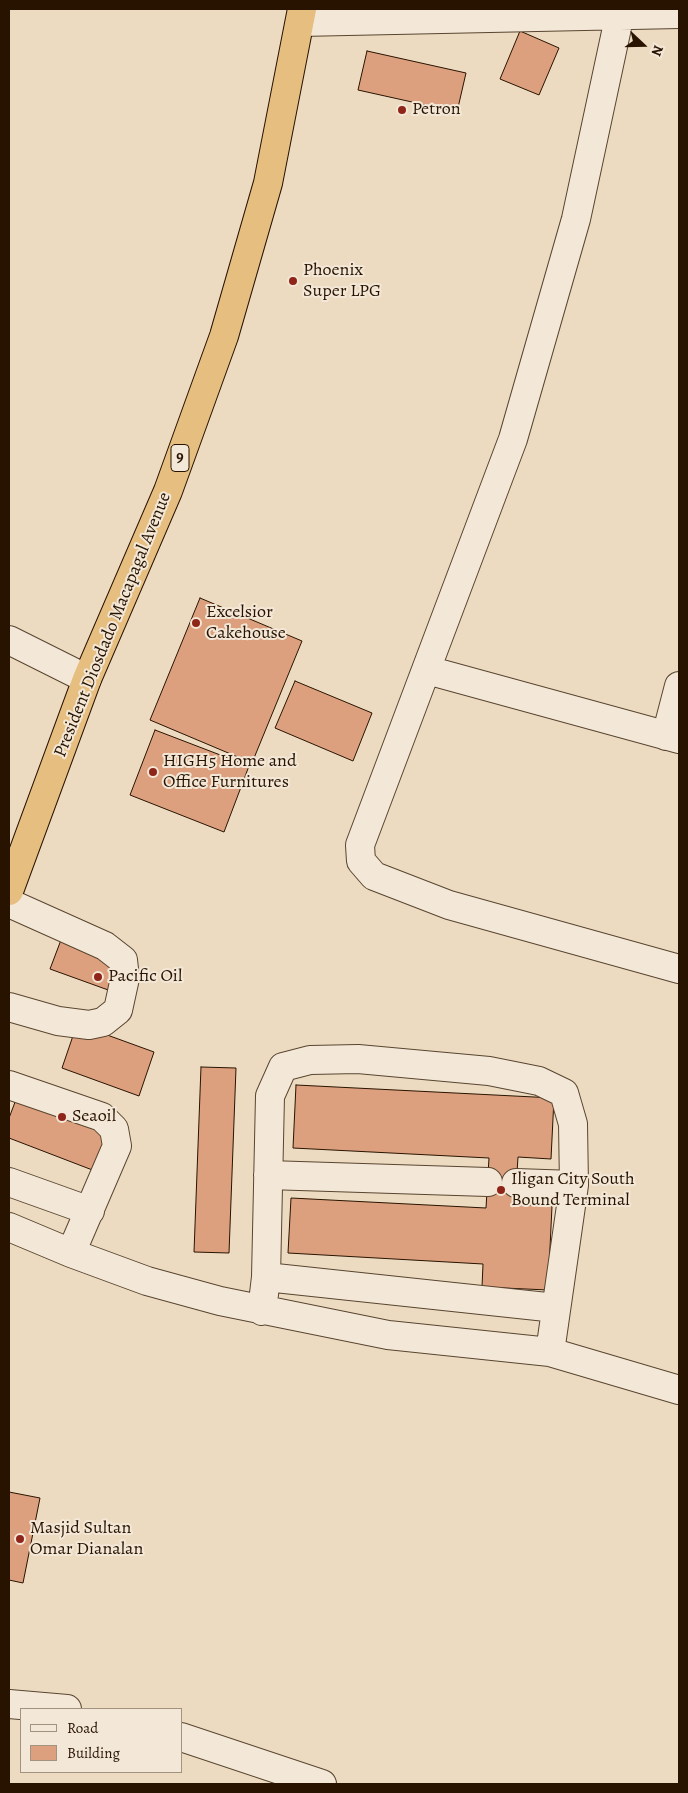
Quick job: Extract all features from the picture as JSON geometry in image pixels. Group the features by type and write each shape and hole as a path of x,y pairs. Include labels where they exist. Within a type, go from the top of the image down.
{"highway":[{"name":"President Diosdado Macapagal Avenue","path":"9,891 87,679 168,491 224,336 268,182 301,16"}],"street":[{"path":"301,16 620,12 679,14"},
{"path":"620,12 576,219 513,439 360,845 361,860 374,876 449,905 679,969"},
{"path":"9,640 87,679"},
{"path":"427,670 673,738 679,686"},
{"path":"9,903 105,946 123,960 124,978 118,1010 103,1022 89,1025 58,1021 9,1007"},
{"path":"262,1311 266,1277 270,1096 283,1067 310,1060 358,1059 489,1071 539,1081 564,1093 573,1124 574,1185 550,1352"},
{"path":"9,1084 102,1116 114,1129 117,1146 71,1253"},
{"path":"268,1175 488,1182"},
{"path":"9,1182 90,1211"},
{"path":"516,1183 574,1185"},
{"path":"9,1227 71,1253 147,1281 262,1311 388,1335 550,1352 679,1390"},
{"path":"266,1277 556,1308"},
{"path":"9,1704 55,1708"},
{"path":"182,1737 322,1784"}],"building":[{"path":"520,31 559,48 539,95 500,79"},
{"path":"367,51 466,73 457,112 358,90"},
{"path":"200,598 302,641 252,763 150,720"},
{"path":"295,681 372,713 353,761 275,728"},
{"path":"155,730 249,766 224,832 130,795"},
{"path":"61,940 121,962 111,991 50,969"},
{"path":"77,1024 154,1052 139,1096 62,1068"},
{"path":"201,1067 236,1068 229,1253 194,1252"},
{"name":"Iligan City South Bound Terminal","path":"296,1085 554,1098 551,1159 518,1157 515,1204 552,1206 548,1290 482,1287 483,1264 288,1253 291,1198 486,1208 489,1158 293,1148"},
{"path":"17,1097 109,1132 95,1171 9,1138 9,1118"},
{"name":"Masjid Sultan Omar Dianalan","path":"9,1492 40,1498 23,1583 9,1580"}],"place":[{"name":"Petron","path":"402,110"},
{"name":"Phoenix Super LPG","path":"293,281"},
{"name":"Excelsior Cakehouse","path":"196,623"},
{"name":"HIGH5 Home and Office Furnitures","path":"153,772"},
{"name":"Pacific Oil","path":"98,977"},
{"name":"Seaoil","path":"62,1117"},
{"name":"Iligan City South Bound Terminal","path":"501,1190"},
{"name":"Masjid Sultan Omar Dianalan","path":"20,1539"}]}
